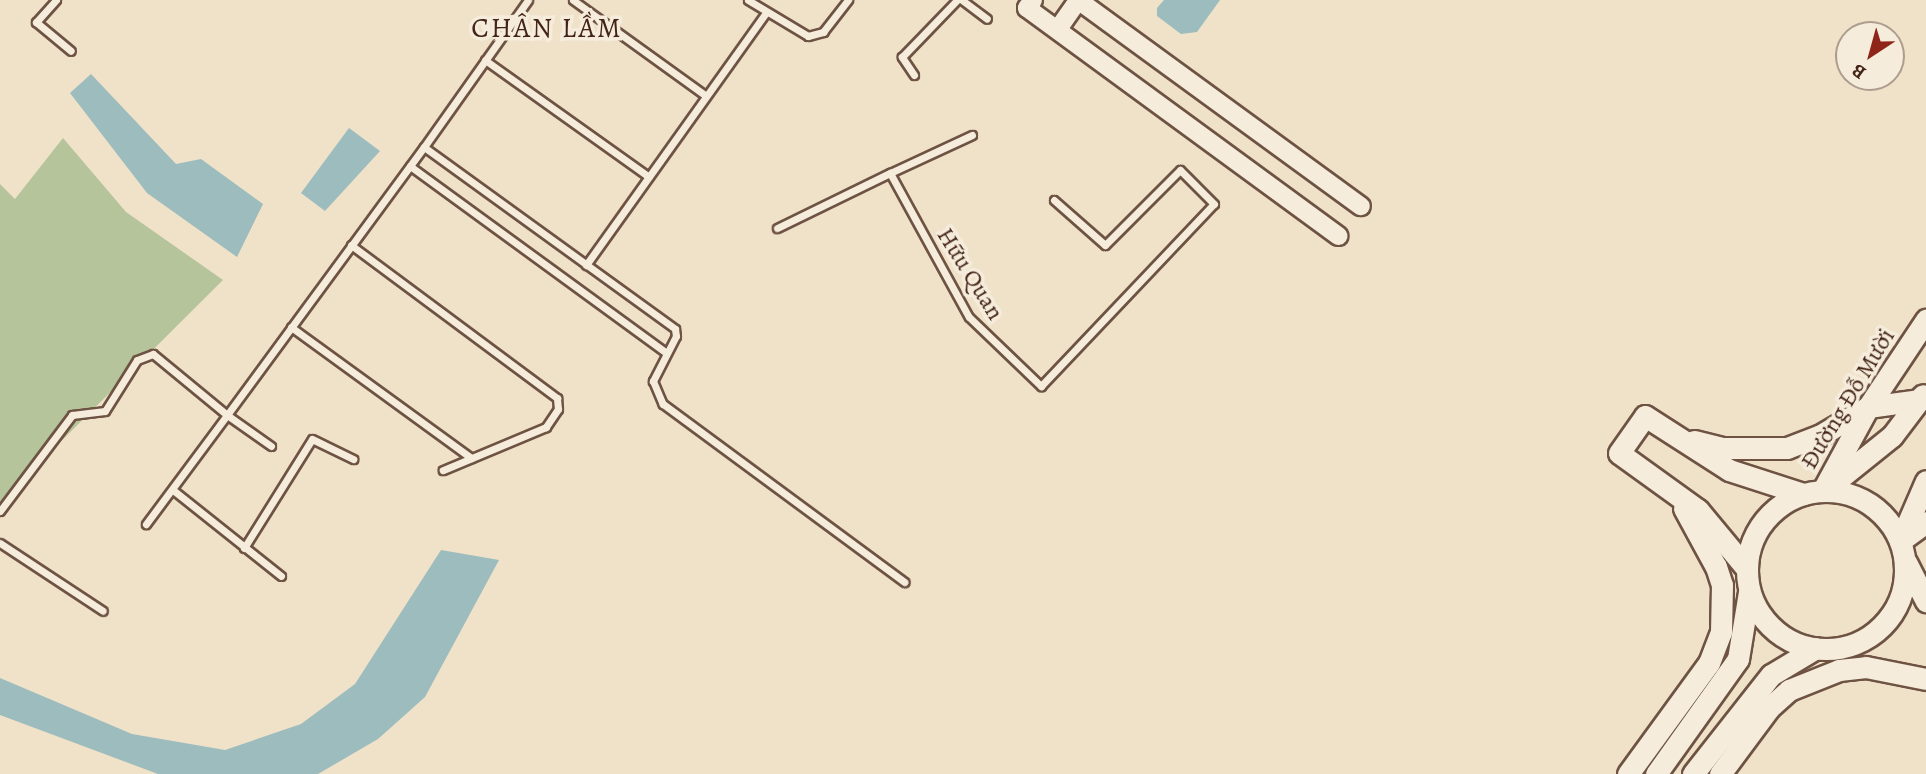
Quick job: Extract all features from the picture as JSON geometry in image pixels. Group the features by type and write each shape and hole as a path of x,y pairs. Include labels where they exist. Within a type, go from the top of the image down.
{"main road":[{"name":"Đường Đỗ Mười","path":"1813,492 1926,320"},
{"name":"Đường Đỗ Mười","path":"1813,492 1866,461 1922,395"},
{"path":"1678,437 1723,448 1787,448 1819,436 1868,407 1922,395"},
{"path":"1926,601 1888,520 1870,503 1847,494 1813,492 1730,470 1645,415 1619,453 1675,491 1721,534 1773,629 1816,648 1839,648 1900,662 1926,679"},
{"path":"1839,648 1862,641 1882,627 1896,608 1904,585 1902,551 1926,481"},
{"path":"1628,774 1709,663 1721,632 1721,585 1709,549 1675,491"},
{"path":"1656,774 1726,676 1743,642 1749,549 1769,514 1813,492"},
{"path":"1902,551 1926,522"},
{"path":"1720,774 1760,702 1771,675 1816,648"},
{"path":"1709,663 1726,676"},
{"path":"1693,774 1760,702 1789,690 1839,670 1866,667 1926,679"}],"street":[{"path":"1058,29 1078,0 1361,206"},
{"path":"1030,4 1058,29 1339,236"}],"lane":[{"path":"56,0 36,22 71,51"},
{"path":"146,524 424,147 528,0"},
{"path":"573,0 706,96"},
{"path":"748,0 799,34 816,36 848,0"},
{"path":"914,75 902,57 957,0"},
{"path":"962,0 987,19"},
{"path":"586,265 766,13"},
{"path":"485,60 649,177"},
{"path":"777,228 972,135"},
{"path":"424,147 674,330 676,337 665,352 653,381 663,404 904,582"},
{"path":"410,166 665,352"},
{"name":"Hữu Quan","path":"890,173 969,317 1041,386 1214,204 1180,170 1105,245 1054,200"},
{"path":"351,245 557,398 558,409 546,427 443,470"},
{"path":"290,327 471,458"},
{"path":"0,511 72,415 105,411 137,360 147,354 160,357 227,415 271,446"},
{"path":"244,548 312,439 353,459"},
{"path":"173,490 281,576"},
{"path":"0,543 103,611"}],"green space":[{"path":"63,138 126,212 223,280 0,502 0,184 15,199"}],"water":[{"path":"1164,0 1220,0 1197,32 1181,34 1157,16 1157,8"},
{"path":"91,74 176,164 201,159 263,204 237,257 147,193 70,93"},
{"path":"349,128 380,151 325,211 301,193"},
{"path":"441,550 499,560 425,697 378,739 318,774 158,774 0,715 0,678 132,734 225,750 301,724 355,684"}],"district":[{"name":"CHÂN LẦM","path":"547,28"}]}
